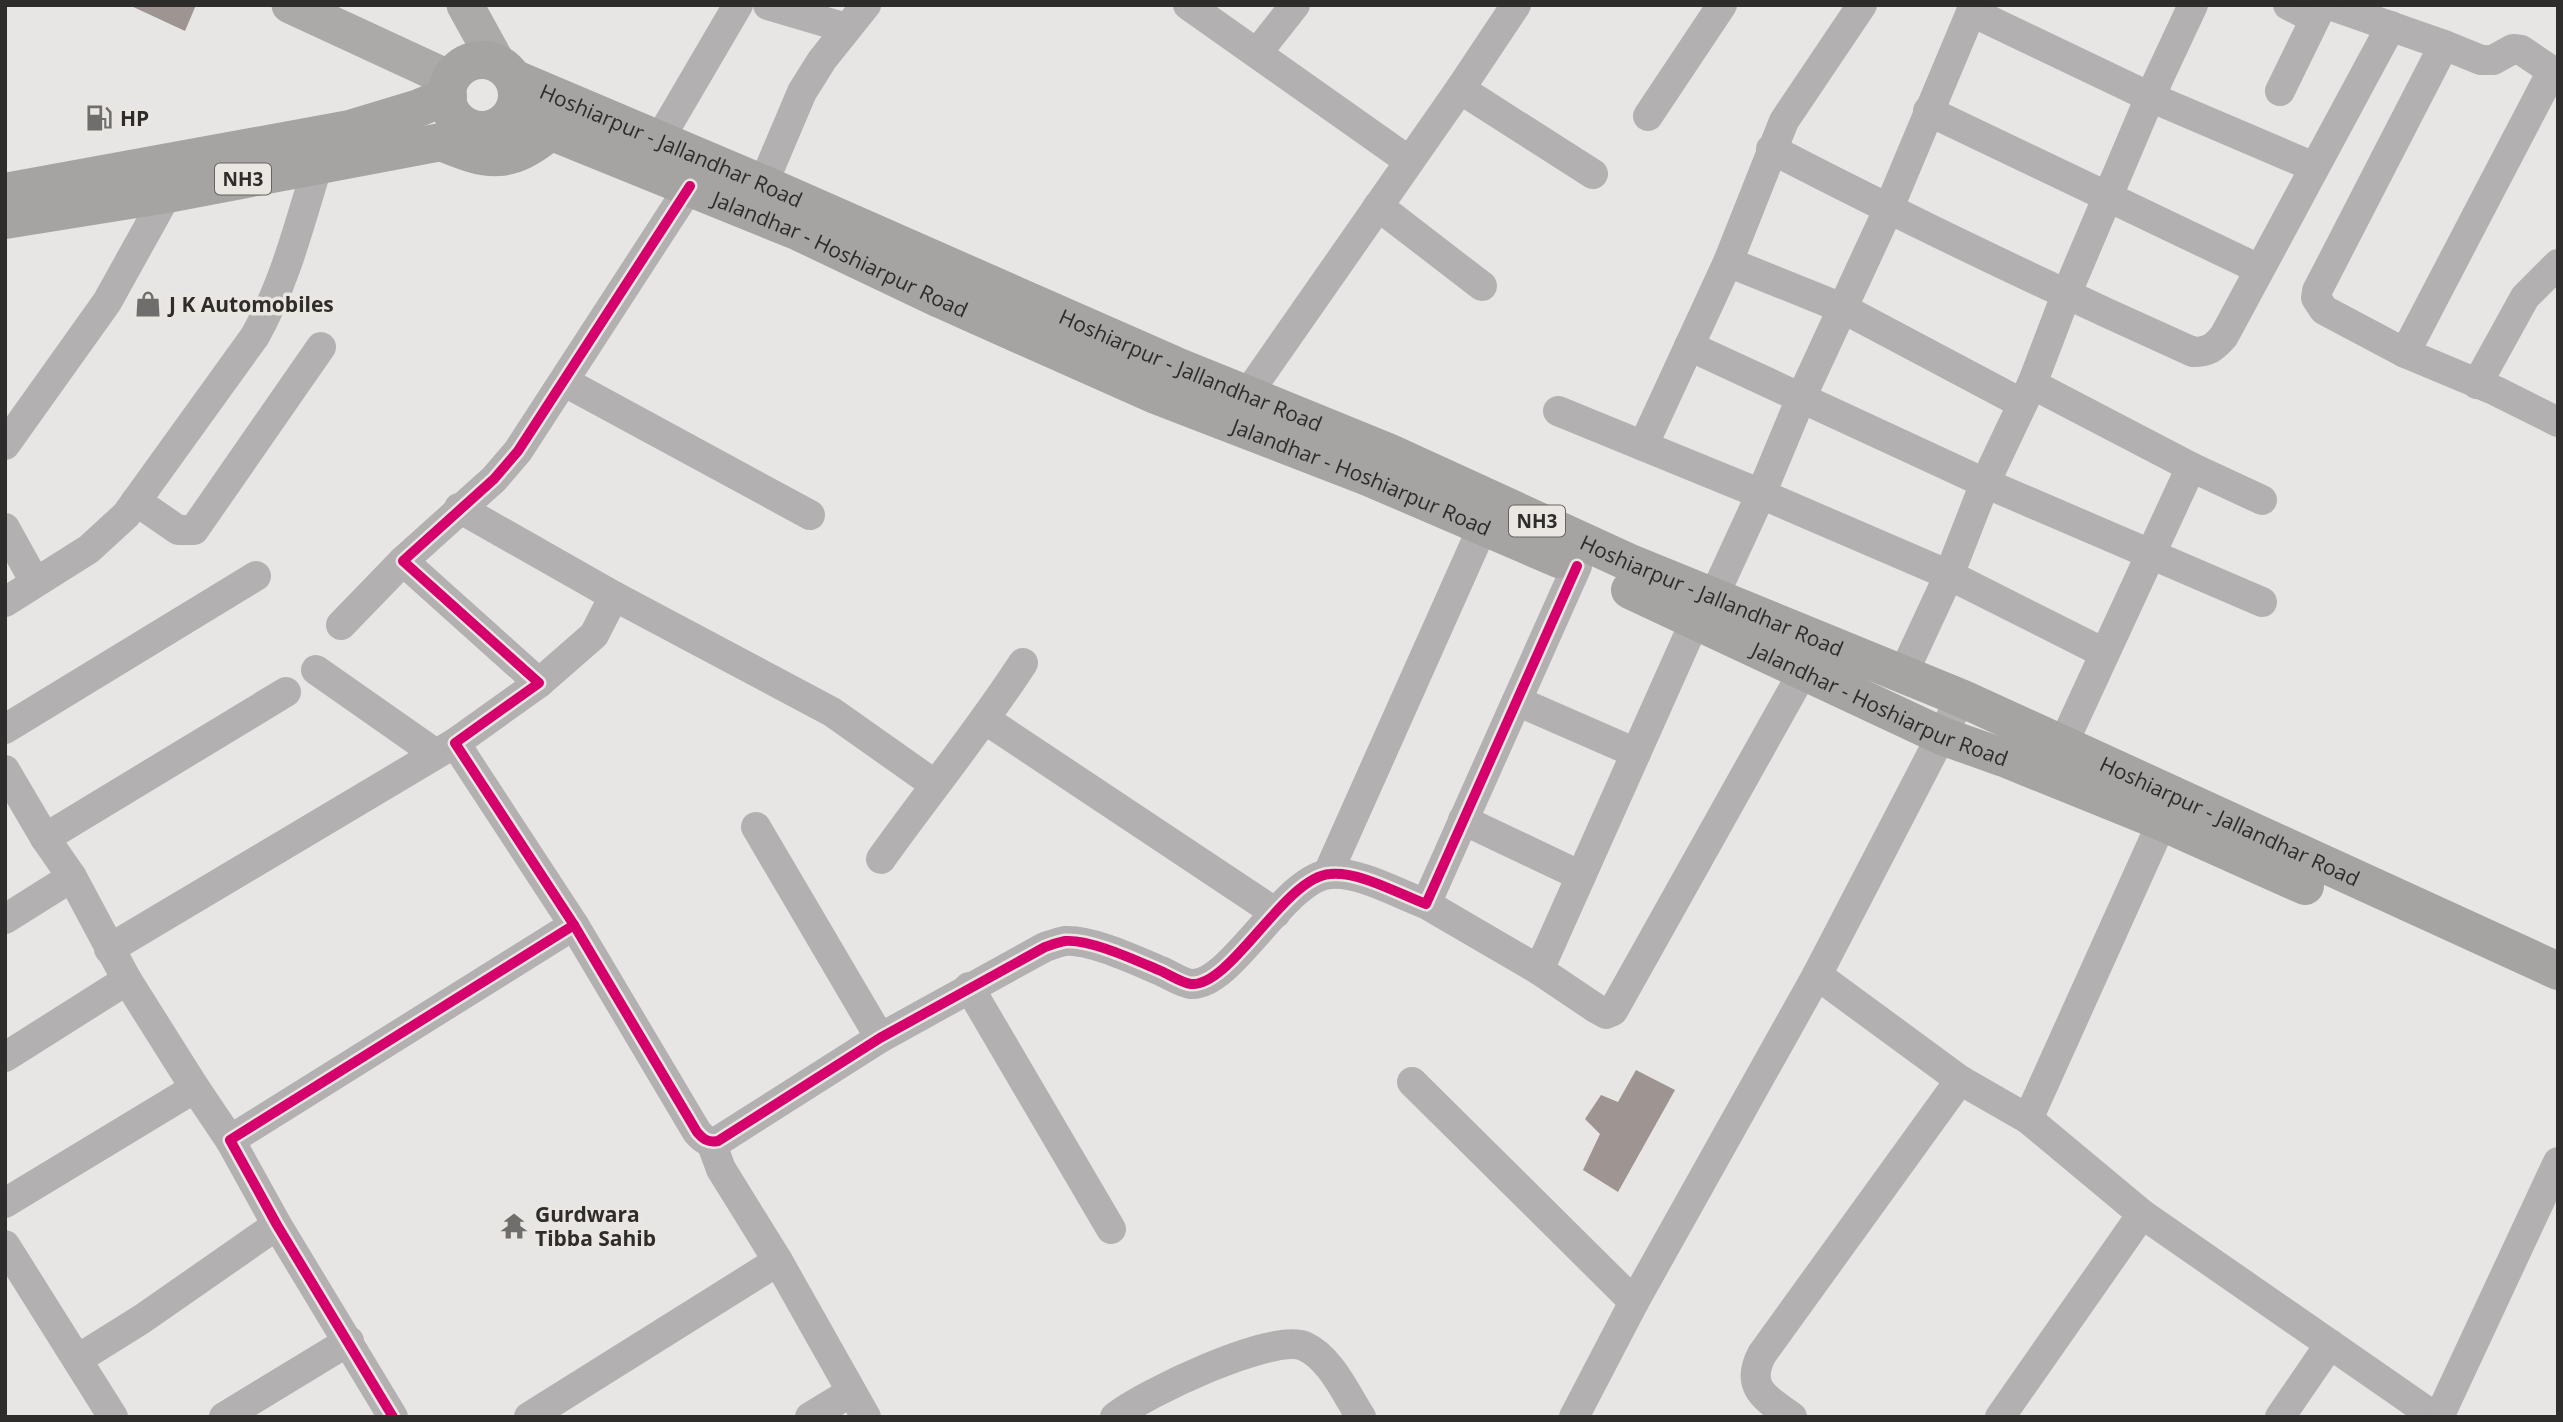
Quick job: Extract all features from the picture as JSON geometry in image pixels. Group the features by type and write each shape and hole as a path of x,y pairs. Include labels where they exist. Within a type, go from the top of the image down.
{"highway":[{"path":"475,73 517,88 514,109 493,124 458,120 452,112 475,73"},
{"name":"Hoshiarpur - Jallandhar Road","path":"475,73 659,140 1246,396 1388,452 1488,515 1704,609 1903,674 1961,698 2558,971"},
{"name":"NH3","path":"5,220 66,196 350,129 407,112 475,73"},
{"name":"NH3","path":"5,192 66,196 167,194 441,142 493,124"},
{"name":"Jalandhar - Hoshiarpur Road","path":"493,124 551,131 799,232 942,300 1153,394 1368,477 1488,515 1577,566 1704,609 1804,670 1942,736 2162,822 2558,996"},
{"path":"441,142 491,159 508,158 534,145 551,131"}],"main road":[{"path":"290,5 475,73"},
{"path":"340,5 475,73"},
{"path":"445,5 475,73"},
{"path":"465,5 475,73"}],"street":[{"path":"659,140 738,5"},
{"path":"768,5 846,28"},
{"path":"763,184 802,92 846,28 866,5"},
{"path":"1188,5 1409,161"},
{"path":"1257,53 1295,5"},
{"path":"1246,396 1516,5"},
{"path":"1648,116 1723,5"},
{"path":"1643,446 1728,262 1771,149 1797,100 1816,76 1862,5"},
{"path":"1903,674 1949,575 1985,483 2027,393 2150,97 2193,5"},
{"path":"1539,970 1636,753 1761,494 1801,398 1888,209 1973,9 2150,97 2315,167"},
{"path":"2280,91 2313,9 2391,26 2481,60 2493,60 2513,49 2521,50 2556,73 2548,79 2405,353"},
{"path":"1771,149 2066,295 2193,352 2204,352 2214,348 2224,336 2391,26"},
{"path":"2444,45 2317,291 2316,298 2324,310 2405,353 2558,422"},
{"path":"1460,89 1593,174"},
{"path":"1928,111 2259,269"},
{"path":"5,602 108,534 136,501 254,336 266,317 284,271 318,164"},
{"path":"341,625 403,561 508,464 565,382 690,186"},
{"path":"5,445 107,302 167,194"},
{"path":"1378,206 1482,286"},
{"path":"1728,262 1842,308 2262,500"},
{"path":"2477,384 2525,297 2558,264"},
{"path":"1689,346 1985,483 2262,602"},
{"path":"136,501 178,530 194,530 321,347"},
{"path":"565,382 810,515"},
{"path":"1558,411 1949,575 2104,653"},
{"path":"2063,744 2191,467"},
{"path":"459,508 614,596 832,712 934,784"},
{"path":"1328,873 1488,515"},
{"path":"5,528 35,582"},
{"path":"403,561 539,683"},
{"path":"1426,904 1577,566"},
{"path":"5,729 256,576"},
{"path":"109,949 446,748 539,683 594,635 614,596"},
{"path":"881,859 934,784 986,720 1023,663"},
{"path":"316,670 446,748 574,925 697,1132 711,1142 718,1141 880,1038 1045,947 1066,941 1116,953 1191,984 1206,980 1227,965 1308,883 1328,873 1354,876 1426,904 1539,970 1597,1009 1606,1014 1613,1011 1804,670"},
{"path":"45,838 286,692"},
{"path":"1574,1417 1634,1302 1817,975 1961,698"},
{"path":"1517,701 1636,753"},
{"path":"986,720 1276,913"},
{"path":"5,770 45,838 72,877 127,980 230,1140 277,1225 393,1417"},
{"path":"1463,821 1581,876"},
{"path":"2028,1119 2162,822"},
{"path":"756,827 880,1038"},
{"path":"5,919 72,877"},
{"path":"230,1140 574,925"},
{"path":"1817,975 1960,1080 2028,1119 2142,1214 2437,1417 2558,1162"},
{"path":"5,1056 127,980"},
{"path":"969,987 1111,1229"},
{"path":"1792,1417 1764,1397 1755,1382 1755,1367 1960,1080"},
{"path":"1412,1082 1634,1302"},
{"path":"5,1203 195,1088"},
{"path":"711,1142 721,1169 778,1261 859,1404 810,1417"},
{"path":"2000,1417 2142,1214"},
{"path":"78,1359 142,1319 277,1225"},
{"path":"5,1245 113,1417"},
{"path":"528,1417 778,1261"},
{"path":"224,1417 349,1341"},
{"path":"2280,1417 2330,1344"},
{"path":"1115,1417 1167,1385 1264,1348 1301,1345 1318,1353 1361,1417"}],"building":[{"path":"129,5 196,5 185,31"},
{"path":"1636,1070 1675,1090 1618,1192 1583,1170 1600,1134 1585,1119 1601,1095 1618,1102"}],"cycle path":[{"path":"393,1417 277,1225 230,1140 574,925 455,743 539,683 403,561 494,479 518,451 690,186"},
{"path":"574,925 697,1132 706,1140 718,1141 880,1038 1052,944 1065,941 1088,943 1191,984 1207,980 1223,968 1295,893 1313,880 1330,874 1353,876 1379,884 1426,904 1577,566"}],"place":[{"name":"HP","path":"99,118"},
{"name":"J K Automobiles","path":"148,304"},
{"name":"Gurdwara Tibba Sahib","path":"514,1226"}]}
